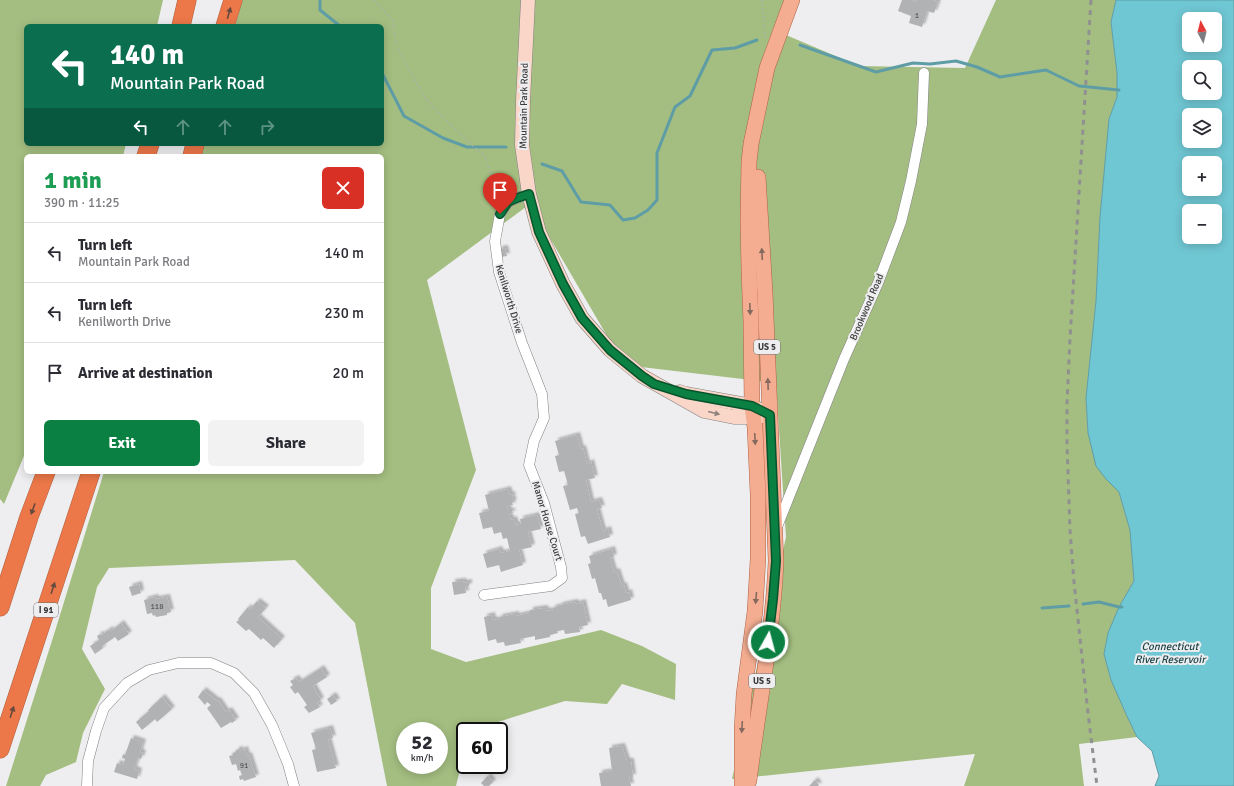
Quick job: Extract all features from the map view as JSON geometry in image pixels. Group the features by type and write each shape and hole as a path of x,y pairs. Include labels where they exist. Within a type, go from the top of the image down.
{"highway":[{"path":"182,24 188,0"},
{"path":"226,24 233,0"},
{"path":"0,607 29,517 45,474"},
{"name":"I 91","path":"0,749 91,474"}],"main road":[{"name":"US 5","path":"742,786 742,729 755,611 758,559 758,495 753,411 748,180 752,144 767,68 792,0"},
{"name":"US 5","path":"749,786 773,599 776,561 765,293 758,188 757,117"}],"street":[{"name":"Mountain Park Road","path":"528,0 523,101 523,196 563,284 582,318 610,350 654,384 686,394 770,415"},
{"name":"Brookwood Road","path":"775,532 844,359 878,283 901,222 922,124 924,73"},
{"name":"Kenilworth Drive","path":"523,196 508,202 500,214 495,241 499,272 522,343 542,394 544,418"},
{"name":"Manor House Court","path":"484,595 551,586 562,578 561,567 544,503 530,465 534,441 544,418"},
{"path":"87,786 88,761 96,730 104,708 127,683 149,670 178,663 211,663 234,673 254,693 272,725 288,764 294,786"}],"path":[{"path":"374,0 393,21 395,40 399,51 425,98 441,115 484,154 490,172 501,184 523,196"},
{"path":"762,0 765,38"}],"green space":[{"path":"0,0 163,0 157,24 24,24 24,146 126,146 124,154 24,154 24,456 4,504 0,499"},
{"path":"242,0 800,0 786,35 859,66 965,68 996,0 1116,0 1111,22 1117,73 1117,97 1109,119 1100,217 1096,301 1086,398 1088,433 1106,479 1119,492 1130,530 1134,581 1119,607 1108,633 1104,654 1111,680 1137,737 1079,744 1084,786 964,786 975,754 732,779 786,537 776,383 624,365 530,204 427,280 476,470 431,588 431,649 466,662 601,630 642,646 676,664 675,700 622,684 607,704 565,701 498,722 456,722 456,774 459,774 456,786 387,786 355,623 295,560 109,568 97,587 82,649 105,689 83,733 76,762 46,775 40,786 6,786 103,474 384,474 384,154 198,154 200,146 384,146 384,24 236,24"}],"water":[{"name":"Connecticut River Reservoir","path":"1116,0 1234,0 1234,786 1155,786 1159,776 1152,751 1137,737 1111,680 1104,654 1108,633 1119,607 1134,581 1130,530 1119,492 1096,466 1088,433 1086,398 1096,301 1100,217 1109,119 1117,97 1117,73 1111,22"}],"building":[{"path":"902,0 911,0 916,2 917,0 933,0 938,2 934,13 927,11 922,27 909,23 911,16 898,11"},
{"path":"505,248 507,256 500,257 499,249"},
{"path":"577,435 581,449 583,448 587,464 591,462 595,478 586,480 591,502 599,500 602,508 597,509 603,531 608,529 610,537 588,544 585,536 581,537 575,514 579,513 577,508 570,510 563,486 568,485 564,471 559,472 555,456 559,455 555,441"},
{"path":"508,489 510,495 512,494 513,497 511,499 513,499 514,502 512,502 513,505 507,506 509,511 512,511 513,513 509,514 511,520 514,519 516,525 521,524 520,519 537,515 541,529 528,532 532,547 519,550 523,565 501,572 499,565 487,568 483,554 499,549 501,553 510,551 507,538 503,539 501,532 494,534 492,527 483,529 479,513 489,511 485,495"},
{"path":"612,549 614,557 610,558 614,572 617,571 622,586 624,585 626,593 629,592 631,600 608,607 606,599 603,600 601,593 599,593 595,578 592,579 588,564 591,563 589,556"},
{"path":"463,581 464,583 469,582 469,586 465,587 466,593 454,595 452,582"},
{"path":"139,584 141,593 132,596 129,587"},
{"path":"155,597 156,599 167,597 171,612 167,613 167,615 156,617 155,615 153,616 152,613 147,614 144,600"},
{"path":"257,601 266,608 258,617 282,639 274,648 263,638 261,640 249,629 246,631 236,622 248,607 250,609"},
{"path":"575,602 576,604 583,602 588,625 579,627 580,632 565,634 564,630 557,631 558,633 550,635 550,637 535,640 535,636 520,639 521,643 505,646 504,642 497,643 496,639 488,641 484,617 492,615 493,620 500,619 499,617 530,613 530,610 545,608 546,611 553,610 552,608 560,605"},
{"path":"121,623 129,634 118,641 115,637 102,646 103,648 95,654 90,646 99,640 97,636 110,629 111,631"},
{"path":"321,668 327,677 313,686 321,700 317,703 320,707 309,713 304,707 307,705 298,692 295,694 290,687 293,685 290,681 296,678 299,682"},
{"path":"203,690 217,701 218,700 226,712 229,710 236,720 221,728 207,708 211,705 207,702 205,705 198,697"},
{"path":"333,695 337,701 331,705 327,699"},
{"path":"162,697 172,709 157,722 155,719 142,730 136,722"},
{"path":"330,728 333,738 328,739 336,768 317,772 312,750 316,749 311,733"},
{"path":"131,738 143,742 140,752 143,753 141,759 138,758 134,769 139,771 137,779 114,772 117,763 123,765 125,759 122,758 123,754 125,755"},
{"path":"622,746 627,761 631,761 633,777 629,777 631,786 601,786 599,773 612,771 609,748"},
{"path":"240,749 240,751 245,749 247,756 249,755 256,777 244,781 243,779 240,780 239,776 242,775 240,770 238,771 236,764 232,765 229,756 233,755 236,750"},
{"path":"488,776 493,782 489,786 484,786 481,783"},
{"path":"815,780 819,785 818,786 809,786"}],"waterway":[{"path":"320,0 320,10 338,24"},
{"path":"542,164 562,171 581,202 610,205 623,220 635,218 648,210 657,200 657,153 675,107 690,96 712,50 735,48 757,40"},
{"path":"800,45 876,72 913,63 930,64 956,61 977,67 1000,77 1046,70 1079,86 1119,90"},
{"path":"384,77 404,116 443,138 467,147 506,147"},
{"path":"1083,604 1099,602 1122,607"},
{"path":"1042,608 1069,606"}],"railway":[{"path":"1091,0 1070,338 1067,444 1070,530 1074,582 1097,786"}],"route":[{"path":"500,214 508,202 529,194 539,232 563,284 582,318 610,350 642,376 654,384 686,394 752,406 770,415 776,561 768,642"}]}
